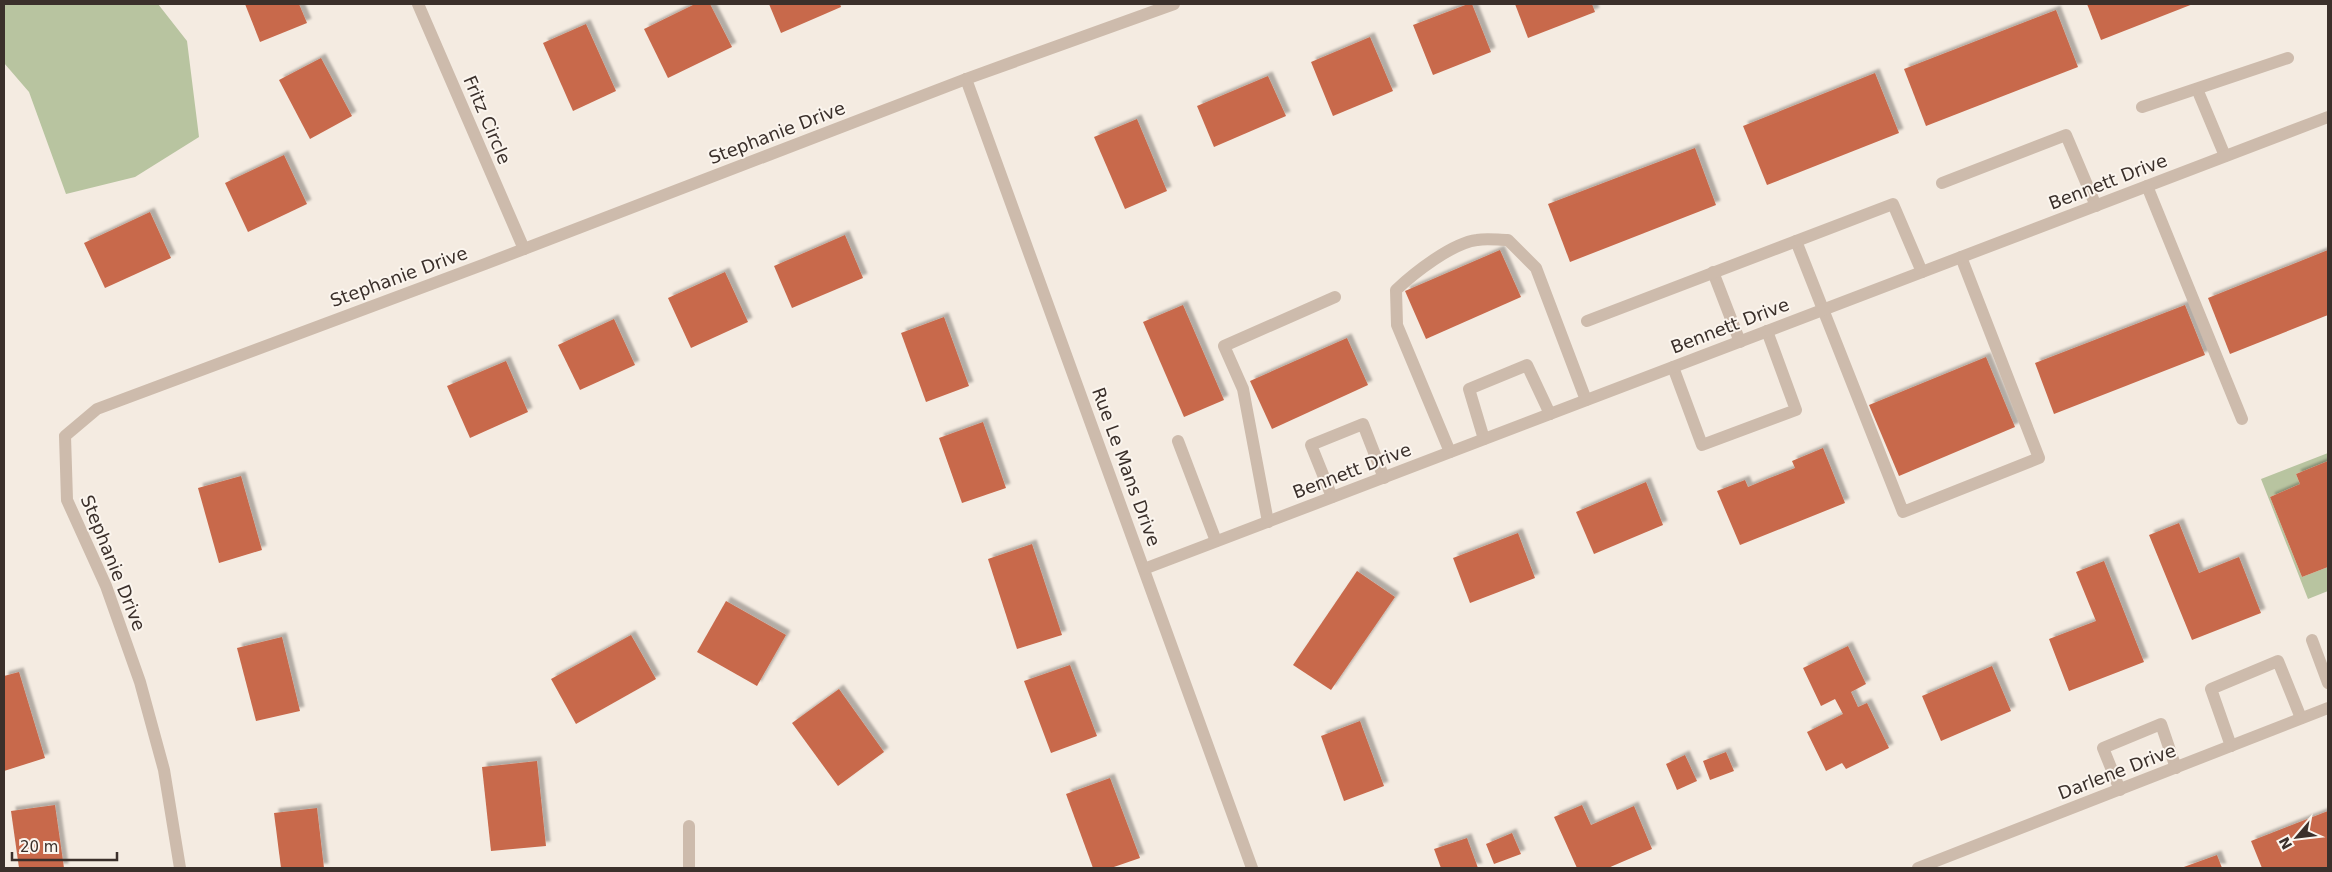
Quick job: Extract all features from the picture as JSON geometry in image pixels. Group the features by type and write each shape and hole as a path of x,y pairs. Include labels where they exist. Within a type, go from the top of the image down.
{"street":[{"name":"Fritz Circle","path":"418,4 524,249"},
{"name":"Stephanie Drive","path":"180,868 165,777 140,682 106,586 68,500 65,436 97,408 524,249 966,79 1174,4"},
{"path":"2142,107 2288,58"},
{"name":"Rue Le Mans Drive","path":"966,79 1252,868"},
{"path":"2197,89 2225,156"},
{"name":"Bennett Drive","path":"1144,569 2328,117"},
{"path":"1942,183 2066,135 2096,206"},
{"path":"2147,186 2242,419"},
{"path":"1587,321 1893,204 1922,272"},
{"path":"1450,452 1397,326 1396,290 1438,256 1476,240 1508,240 1536,268 1586,400"},
{"path":"1796,241 1903,512 2039,458 1961,257"},
{"path":"1713,272 1740,342"},
{"path":"1268,522 1243,389 1224,346 1335,297"},
{"path":"1673,367 1702,445 1796,410 1767,331"},
{"path":"1484,439 1469,389 1527,365 1550,414"},
{"path":"1332,497 1311,445 1363,424 1384,478"},
{"path":"1178,441 1216,541"},
{"path":"2312,640 2328,683"},
{"path":"2231,746 2211,689 2278,661 2301,718"},
{"name":"Darlene Drive","path":"1918,868 2328,708"},
{"path":"2120,790 2103,748 2160,724 2176,768"},
{"path":"689,826 689,868"}],"green space":[{"path":"4,4 158,4 187,41 199,137 135,177 66,194 29,92 4,63"},
{"path":"2328,453 2328,461 2296,474 2300,484 2270,497 2302,577 2328,567 2328,591 2308,599 2261,479"}],"building":[{"path":"245,4 299,4 307,23 260,42"},
{"path":"695,4 710,4 732,47 668,78 644,29"},
{"path":"769,4 840,4 841,7 781,33"},
{"path":"1472,4 1491,52 1433,75 1413,25"},
{"path":"1515,4 1592,4 1595,12 1528,38"},
{"path":"2087,4 2193,4 2101,40"},
{"path":"2056,10 2078,67 1926,126 1904,69"},
{"path":"586,24 616,91 573,111 543,43"},
{"path":"1370,37 1393,91 1333,116 1311,62"},
{"path":"321,58 352,116 310,139 279,80"},
{"path":"1875,73 1899,133 1767,185 1743,126"},
{"path":"1268,76 1286,116 1214,147 1197,106"},
{"path":"1137,119 1167,191 1125,209 1094,137"},
{"path":"1695,148 1716,205 1570,262 1548,204"},
{"path":"284,155 307,204 248,232 225,183"},
{"path":"150,212 171,258 105,288 84,243"},
{"path":"845,235 863,278 792,308 774,266"},
{"path":"1500,250 1521,297 1426,339 1405,291"},
{"path":"2328,250 2328,315 2230,354 2208,298"},
{"path":"725,272 748,322 691,348 668,298"},
{"path":"1183,305 1224,400 1184,417 1143,322"},
{"path":"2185,305 2205,355 2054,414 2035,363"},
{"path":"944,317 969,386 926,402 901,333"},
{"path":"614,319 635,365 580,390 558,345"},
{"path":"1347,338 1368,385 1272,429 1250,381"},
{"path":"1986,357 2015,427 1899,476 1869,405"},
{"path":"506,361 528,412 470,438 447,386"},
{"path":"983,422 1006,488 962,503 939,438"},
{"path":"1823,448 1845,503 1740,545 1717,491 1745,480 1748,487 1795,468 1792,461"},
{"path":"2328,461 2328,567 2302,577 2270,497 2300,484 2296,474"},
{"path":"241,476 262,550 219,563 198,488"},
{"path":"1646,482 1663,525 1594,554 1576,512"},
{"path":"2179,523 2199,573 2239,557 2261,613 2192,640 2149,535"},
{"path":"1518,533 1535,578 1470,603 1453,558"},
{"path":"1032,544 1062,635 1017,649 988,559"},
{"path":"2104,561 2144,662 2069,691 2049,639 2096,621 2076,572"},
{"path":"1357,571 1395,597 1331,690 1293,665"},
{"path":"726,601 786,635 757,686 697,652"},
{"path":"631,635 656,679 576,724 551,679"},
{"path":"282,637 300,711 256,721 237,648"},
{"path":"1848,646 1866,684 1851,692 1858,707 1867,703 1889,748 1846,769 1842,763 1826,771 1807,732 1843,714 1835,699 1821,706 1803,668"},
{"path":"1070,665 1097,736 1051,753 1024,681"},
{"path":"1992,666 2011,711 1941,741 1922,696"},
{"path":"19,672 45,758 4,771 4,676"},
{"path":"839,689 884,752 838,786 792,723"},
{"path":"1360,721 1384,786 1344,801 1321,736"},
{"path":"1726,752 1734,771 1710,780 1703,761"},
{"path":"1685,755 1697,781 1677,790 1666,764"},
{"path":"537,761 546,846 491,851 482,767"},
{"path":"1110,778 1140,858 1111,868 1093,868 1066,794"},
{"path":"55,805 64,868 19,868 11,811"},
{"path":"1582,805 1591,825 1634,806 1652,849 1608,868 1577,868 1554,817"},
{"path":"317,808 324,868 281,868 274,813"},
{"path":"2328,811 2328,868 2262,868 2251,841"},
{"path":"1512,833 1521,854 1494,864 1486,844"},
{"path":"1467,838 1478,868 1441,868 1434,849"},
{"path":"2217,855 2222,868 2181,868"}]}
